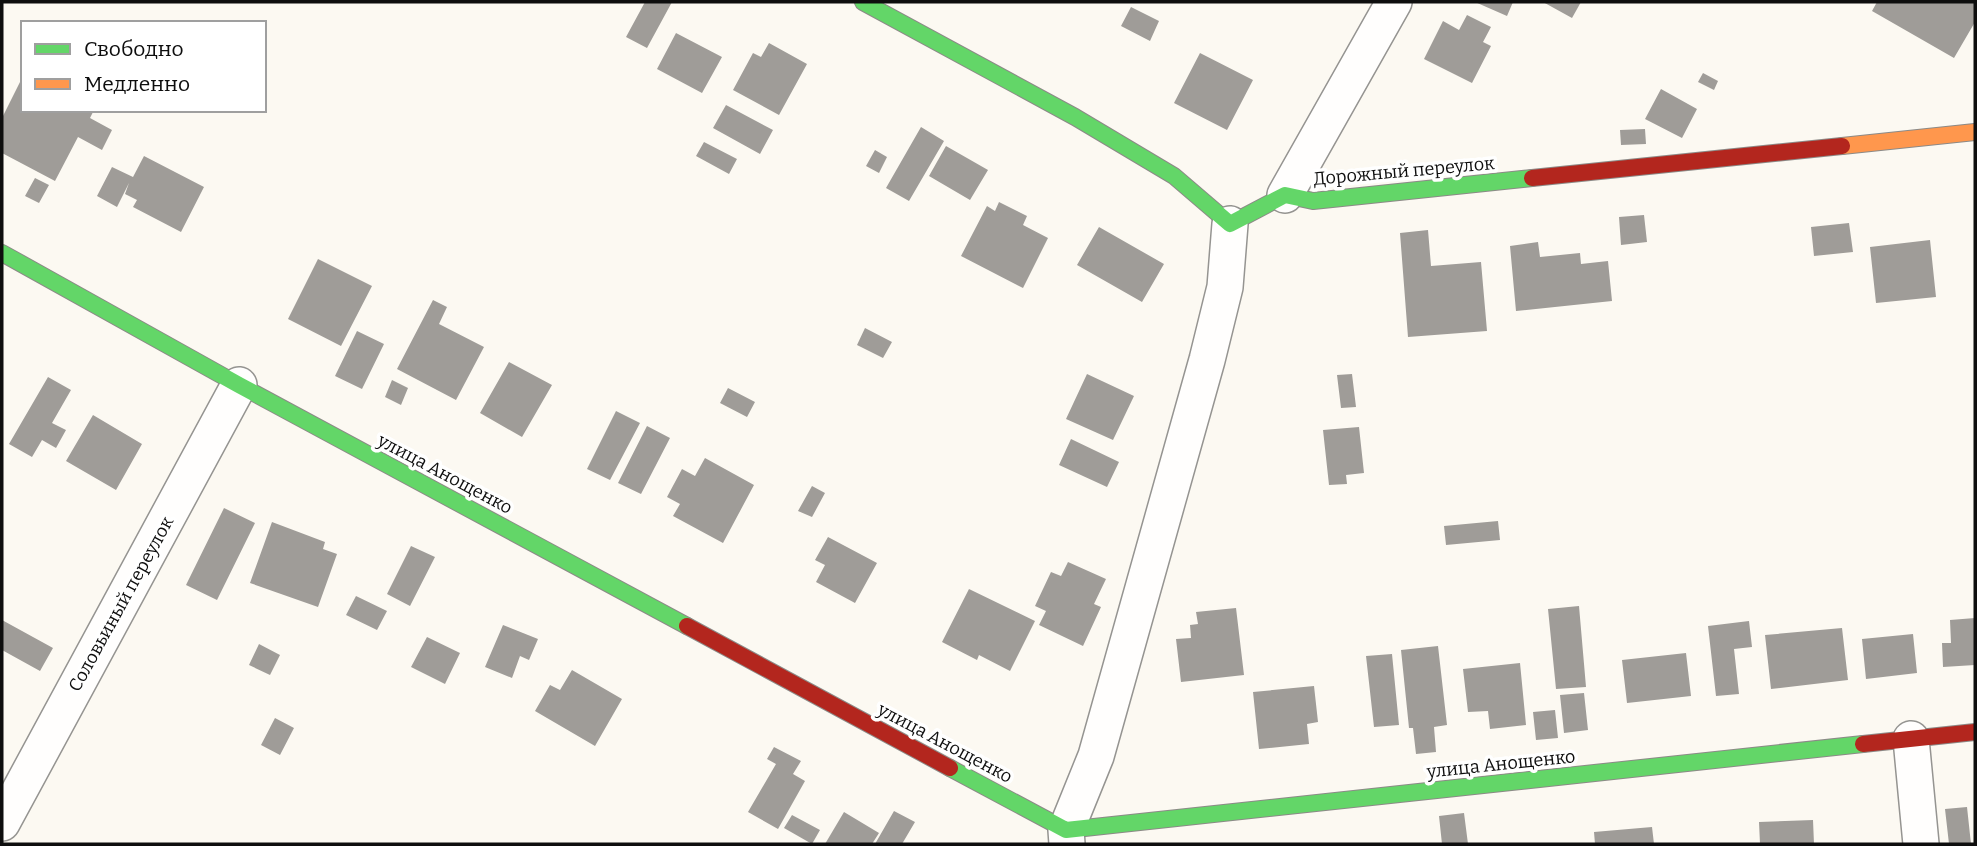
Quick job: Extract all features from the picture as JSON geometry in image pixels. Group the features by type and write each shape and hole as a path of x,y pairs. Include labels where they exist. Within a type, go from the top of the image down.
{"street":[{"path":"863,2 1075,117 1174,176 1230,224"},
{"path":"1230,224 1285,195 1394,2"},
{"name":"Дорожный переулок","path":"1285,195 1313,201 1975,132"},
{"path":"1066,837 1096,756 1207,360 1225,287 1230,224"},
{"name":"улица Анощенко","path":"2,253 1066,837 1975,732"},
{"name":"Соловьиный переулок","path":"2,823 239,385"},
{"path":"1911,739 1921,844"}],"building":[{"path":"645,2 672,2 647,48 626,37"},
{"path":"1475,2 1513,2 1507,16"},
{"path":"1543,2 1581,2 1572,18"},
{"path":"1877,2 1974,2 1975,22 1954,58 1872,11"},
{"path":"1131,7 1159,21 1150,41 1121,26"},
{"path":"1467,15 1491,27 1483,42 1491,46 1472,83 1424,59 1443,21 1459,30"},
{"path":"676,33 722,57 702,93 657,69"},
{"path":"769,43 807,64 779,115 733,90 753,53 761,57"},
{"path":"1200,53 1253,80 1227,130 1174,103"},
{"path":"1703,73 1718,81 1714,90 1698,82"},
{"path":"20,82 21,112 93,112 90,118 112,130 102,150 78,137 55,181 2,153 2,118"},
{"path":"1661,89 1697,109 1682,138 1645,119"},
{"path":"726,105 773,130 760,154 713,128"},
{"path":"921,127 944,141 909,201 886,188"},
{"path":"1645,129 1646,144 1621,145 1620,130"},
{"path":"704,142 737,159 729,174 696,156"},
{"path":"946,146 988,170 970,200 929,176"},
{"path":"875,150 887,157 879,173 866,166"},
{"path":"144,156 204,187 181,232 133,207 137,200 125,194 129,183 117,207 97,196 112,167 133,177"},
{"path":"35,178 49,185 39,203 25,196"},
{"path":"999,202 1027,216 1023,225 1048,238 1023,288 961,256 987,206 995,211"},
{"path":"1644,215 1647,242 1621,245 1619,217"},
{"path":"1849,223 1853,252 1814,256 1811,227"},
{"path":"1099,227 1164,264 1142,302 1077,265"},
{"path":"1428,230 1431,266 1481,262 1487,331 1408,337 1400,233"},
{"path":"1930,240 1936,297 1876,303 1870,247"},
{"path":"1538,242 1540,257 1580,253 1581,264 1608,261 1612,301 1516,311 1510,246"},
{"path":"318,259 372,286 341,346 288,319"},
{"path":"433,300 447,307 439,324 484,347 456,400 397,369"},
{"path":"865,328 892,342 883,358 857,345"},
{"path":"357,331 384,344 362,389 335,376"},
{"path":"509,362 552,385 522,437 480,413"},
{"path":"1087,374 1134,396 1113,440 1066,419"},
{"path":"1352,374 1356,407 1341,408 1337,375"},
{"path":"48,377 71,390 52,423 66,430 56,448 42,440 32,457 9,444"},
{"path":"392,380 408,388 401,405 385,397"},
{"path":"728,388 755,402 747,417 720,403"},
{"path":"616,411 640,423 610,480 587,469"},
{"path":"93,415 142,444 116,490 66,461"},
{"path":"647,426 670,438 641,494 618,483"},
{"path":"1359,427 1364,473 1346,475 1347,484 1329,485 1323,430"},
{"path":"1071,439 1119,462 1107,487 1059,465"},
{"path":"705,458 754,485 723,543 673,516 680,504 667,497 682,469 695,476"},
{"path":"812,486 825,493 812,517 798,511"},
{"path":"224,508 255,523 217,600 186,585"},
{"path":"1498,521 1500,540 1446,545 1444,526"},
{"path":"272,522 325,542 323,549 337,554 318,607 250,583"},
{"path":"828,537 877,563 855,603 816,582 825,565 815,560"},
{"path":"411,546 435,557 410,606 387,594"},
{"path":"1068,562 1106,579 1094,604 1101,607 1083,646 1039,625 1046,611 1035,606 1051,572 1061,576"},
{"path":"969,589 1035,621 1010,671 979,655 977,660 942,642"},
{"path":"356,596 387,611 377,630 346,615"},
{"path":"1579,606 1586,687 1556,689 1548,609"},
{"path":"1236,608 1244,675 1181,682 1176,639 1191,638 1190,625 1198,624 1196,612"},
{"path":"1975,618 1975,665 1943,667 1942,643 1951,643 1950,620"},
{"path":"2,620 53,648 40,671 2,650"},
{"path":"1749,621 1752,647 1734,649 1739,694 1716,696 1708,626"},
{"path":"503,625 538,639 529,660 520,656 512,678 485,667"},
{"path":"1842,628 1848,680 1771,689 1765,635"},
{"path":"1913,634 1917,673 1866,679 1862,639"},
{"path":"427,637 460,653 445,684 411,667"},
{"path":"259,644 280,655 270,675 249,665"},
{"path":"1438,646 1447,725 1434,727 1436,752 1416,754 1413,728 1409,728 1401,650"},
{"path":"1686,653 1691,696 1627,703 1622,660"},
{"path":"1392,654 1399,725 1374,727 1366,656"},
{"path":"1520,663 1526,725 1490,729 1488,711 1468,712 1463,669"},
{"path":"572,670 622,699 595,746 535,711 550,685 560,690"},
{"path":"1314,686 1318,722 1307,724 1309,744 1259,749 1253,692"},
{"path":"1584,693 1588,730 1564,733 1560,695"},
{"path":"1555,710 1558,738 1536,740 1533,712"},
{"path":"275,718 294,728 280,755 261,745"},
{"path":"774,747 801,761 793,774 805,781 778,829 748,812 776,764 767,759"},
{"path":"1967,807 1971,844 1949,844 1945,809"},
{"path":"894,811 915,822 902,844 875,844"},
{"path":"844,812 879,833 872,844 825,844"},
{"path":"1464,813 1468,844 1442,844 1439,816"},
{"path":"792,815 820,830 812,844 784,828"},
{"path":"1813,820 1814,844 1760,844 1759,822"},
{"path":"1652,827 1654,844 1595,844 1594,832"}],"traffic: fast":[{"path":"863,2 1075,117 1174,176 1230,224 1285,195 1313,201 1532,178"},
{"path":"2,253 239,385 687,626"},
{"path":"950,768 1066,830 1863,744"}],"traffic: slow":[{"path":"1842,146 1975,132"}],"traffic: jam":[{"path":"1532,178 1842,146"},
{"path":"687,626 950,768"},
{"path":"1863,744 1975,732"}]}
